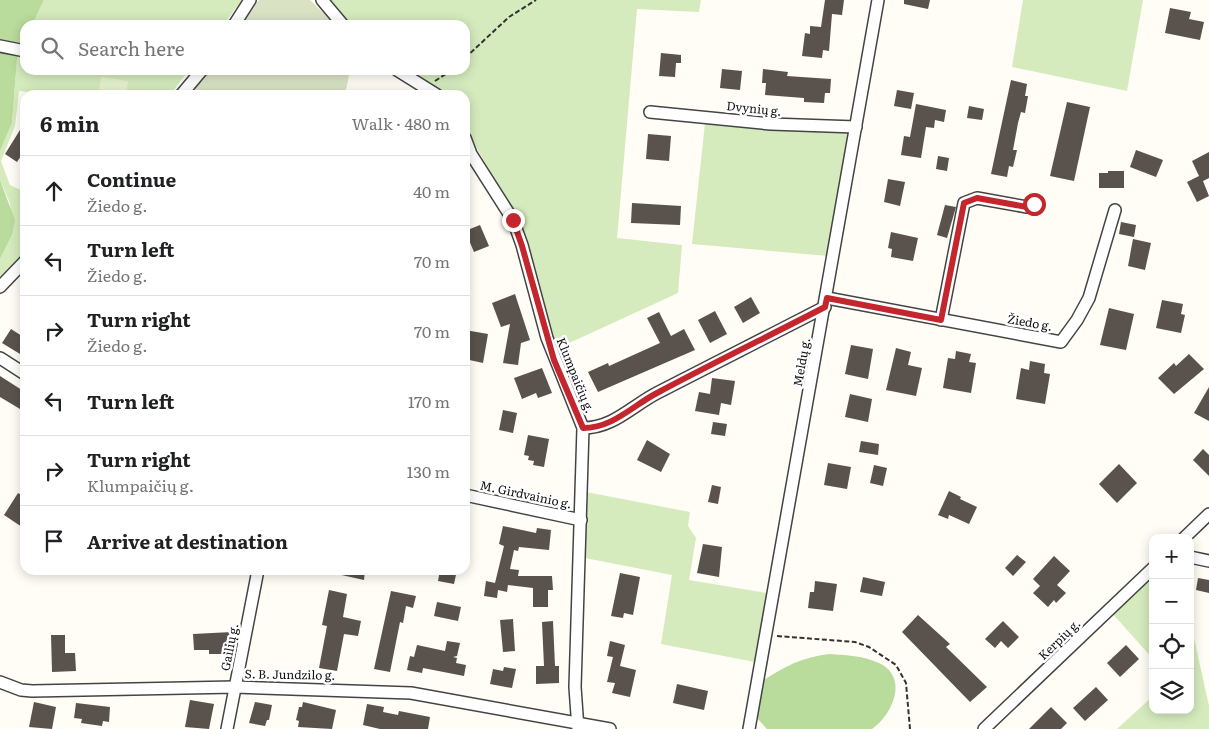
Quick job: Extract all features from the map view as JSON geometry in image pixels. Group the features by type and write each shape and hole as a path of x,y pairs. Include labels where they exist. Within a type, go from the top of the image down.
{"street":[{"path":"237,20 250,0"},
{"path":"322,0 339,20"},
{"name":"Meldų g.","path":"749,729 826,303 878,0"},
{"path":"0,46 20,50"},
{"path":"185,90 197,75"},
{"path":"405,75 429,90"},
{"name":"Dvynių g.","path":"650,112 771,124 856,127"},
{"name":"Klumpaičių g.","path":"470,151 513,220 552,352 583,428 575,687 578,726"},
{"path":"941,320 964,203 977,198 1027,207 1034,204"},
{"name":"Žiedo g.","path":"826,303 941,320 1061,342 1077,320 1088,298 1116,210"},
{"path":"0,286 20,266"},
{"path":"583,428 596,428 610,422 655,394 826,303"},
{"path":"0,358 20,371"},
{"name":"M. Girdvainio g.","path":"470,496 581,520"},
{"path":"1188,534 1209,514"},
{"path":"1194,558 1209,561"},
{"name":"Kerpių g.","path":"984,729 1149,572"},
{"name":"Gailių g.","path":"226,729 257,575"},
{"name":"S. B. Jundzilo g.","path":"0,682 21,690 32,691 235,687 411,693 578,726 610,729"}],"path":[{"path":"470,53 510,16 536,0"},
{"path":"420,84 439,80 446,75"},
{"path":"766,635 825,642 849,641 868,647 896,665 906,683 910,729"}],"green space":[{"path":"0,0 44,0 34,20 20,20 20,51 17,59 12,123 0,151"},
{"path":"44,0 242,0 227,20 34,20"},
{"path":"259,0 310,0 331,20 244,20"},
{"path":"327,0 701,0 699,12 637,9 617,238 682,245 678,293 554,350 508,204 470,136 470,90 435,90 412,75 470,75 470,20 344,20"},
{"path":"1023,0 1143,0 1127,91 1012,67"},
{"path":"20,51 20,75 185,75 174,90 19,91 15,126 1,161 10,185 20,190 20,257 0,279 0,259 12,235 10,203 0,180 0,151 12,123 17,59"},
{"path":"202,75 349,75 346,90 191,90"},
{"path":"101,77 128,81 127,90 99,90"},
{"path":"705,123 851,133 828,256 692,244"},
{"path":"0,180 15,220 12,235 0,259"},
{"path":"586,492 690,512 688,526 696,538 689,580 767,593 755,662 661,644 672,575 585,558"},
{"path":"1149,578 1149,655 1112,613"},
{"path":"1194,638 1209,706 1209,729 1117,729 1149,700 1149,714 1194,714"},
{"path":"829,654 848,655 879,663 888,669 894,677 896,686 895,696 880,722 872,729 767,729 756,717 762,681 794,663 811,657"}],"building":[{"path":"825,0 844,0 842,15 832,14 829,51 823,50 822,58 802,56 805,33 810,34 810,26 821,27"},
{"path":"904,0 930,0 928,9 904,4"},
{"path":"1170,8 1191,12 1189,19 1204,22 1200,40 1165,33"},
{"path":"661,53 681,55 681,63 676,63 675,77 659,76"},
{"path":"722,69 742,71 740,90 720,88"},
{"path":"763,69 788,72 787,76 831,79 830,93 825,93 824,103 804,102 804,98 765,95 766,83 762,83"},
{"path":"1011,80 1027,84 1025,96 1028,96 1025,113 1021,112 1018,123 1013,150 1017,150 1013,167 1009,166 1007,177 991,174"},
{"path":"897,90 914,93 911,109 894,106"},
{"path":"1067,102 1090,107 1074,181 1050,176"},
{"path":"916,104 946,110 944,122 935,120 934,128 926,127 921,158 901,155 904,136 910,137"},
{"path":"969,106 984,109 982,120 967,118"},
{"path":"20,130 20,158 17,162 5,154"},
{"path":"648,134 671,136 669,161 646,159"},
{"path":"1136,150 1163,160 1156,177 1130,167"},
{"path":"1209,152 1209,178 1203,181 1209,196 1197,202 1187,182 1199,176 1192,161"},
{"path":"938,156 949,158 947,171 936,169"},
{"path":"1108,171 1124,171 1124,188 1099,188 1099,173 1108,173"},
{"path":"888,179 905,182 900,206 884,202"},
{"path":"632,203 681,206 680,225 631,223"},
{"path":"945,205 956,207 947,238 937,235"},
{"path":"1121,222 1136,225 1134,237 1119,234"},
{"path":"480,225 489,246 474,252 470,243 470,229"},
{"path":"891,232 918,238 913,261 891,257 892,249 888,248"},
{"path":"1133,239 1151,243 1145,270 1128,266"},
{"path":"515,294 530,340 521,343 518,365 503,363 510,324 501,327 492,303"},
{"path":"751,297 760,313 743,323 734,307"},
{"path":"1162,300 1183,304 1181,314 1185,315 1181,333 1156,328"},
{"path":"1109,308 1134,314 1126,350 1100,345"},
{"path":"715,311 727,334 710,343 698,320"},
{"path":"659,312 671,336 684,329 695,350 598,392 588,372 608,363 609,366 660,343 647,318"},
{"path":"11,329 20,335 20,354 2,343"},
{"path":"470,331 488,334 483,363 470,360"},
{"path":"851,345 873,349 868,379 845,374"},
{"path":"896,348 911,352 908,365 922,368 916,396 886,390"},
{"path":"956,351 971,354 969,362 976,363 971,393 943,388 948,358 955,359"},
{"path":"1189,354 1204,369 1174,394 1158,378 1174,363 1176,366"},
{"path":"1030,361 1045,364 1044,373 1050,374 1045,404 1016,399 1021,368 1029,370"},
{"path":"542,368 552,393 538,398 536,393 522,399 514,378"},
{"path":"0,376 20,389 20,409 0,397"},
{"path":"712,378 735,381 731,405 721,403 719,415 695,411 699,392 710,394"},
{"path":"1209,387 1209,421 1194,413"},
{"path":"850,394 872,399 868,422 845,417"},
{"path":"503,410 517,413 513,433 499,430"},
{"path":"713,422 727,424 725,436 711,434"},
{"path":"528,435 549,439 544,467 533,465 534,461 528,460 529,456 524,455"},
{"path":"647,440 670,454 661,472 637,460"},
{"path":"861,441 879,444 878,455 859,452"},
{"path":"1203,449 1209,455 1209,476 1193,460"},
{"path":"828,463 851,467 847,489 824,485"},
{"path":"1119,464 1137,483 1117,503 1099,484"},
{"path":"874,465 887,468 883,486 870,483"},
{"path":"712,485 721,487 718,504 708,502"},
{"path":"949,491 977,507 969,524 949,515 948,519 938,515"},
{"path":"18,493 20,494 20,526 4,515"},
{"path":"503,526 536,533 537,528 551,530 549,550 519,547 518,551 514,550 510,569 519,570 518,576 552,576 553,590 548,590 548,607 533,607 533,588 508,585 507,592 498,590 497,598 484,596 486,581 495,583 504,546 499,544"},
{"path":"703,544 722,547 719,577 697,573"},
{"path":"1017,555 1026,562 1013,576 1005,568"},
{"path":"1054,556 1070,571 1057,585 1066,593 1056,603 1054,600 1048,607 1033,593 1040,586 1033,579"},
{"path":"620,573 640,577 633,615 624,613 623,618 611,616"},
{"path":"342,575 364,575 364,580"},
{"path":"439,575 456,575 454,584 438,581"},
{"path":"863,577 885,582 882,596 860,592"},
{"path":"1198,578 1209,580 1209,593 1196,590"},
{"path":"815,581 837,584 833,611 808,608 810,592 814,592"},
{"path":"329,590 347,594 343,617 361,621 358,636 344,634 337,671 319,668 327,626 322,625"},
{"path":"391,591 416,596 413,608 406,606 403,623 400,622 390,672 374,669"},
{"path":"437,602 461,607 458,621 434,616"},
{"path":"918,615 950,644 946,647 987,687 970,702 902,632"},
{"path":"513,619 515,651 503,652 500,620"},
{"path":"553,621 555,666 559,666 559,683 536,684 536,666 544,666 542,622"},
{"path":"1003,621 1019,637 1008,648 1001,641 995,648 985,639"},
{"path":"232,632 233,646 224,646 225,654 209,654 209,650 194,650 193,634"},
{"path":"51,635 65,635 65,653 75,653 76,671 52,672"},
{"path":"447,641 460,643 457,656 453,657 457,658 456,663 466,665 464,676 423,668 422,673 407,670 410,656 414,657 417,645 445,651"},
{"path":"610,641 625,645 620,666 636,670 630,697 612,693 615,683 607,682 613,657 607,656"},
{"path":"1126,645 1139,659 1120,677 1107,663"},
{"path":"504,667 516,669 512,688 490,684 493,669 503,671"},
{"path":"677,684 708,691 704,710 673,703"},
{"path":"1096,687 1108,700 1085,721 1073,708"},
{"path":"190,700 214,704 209,729 185,727"},
{"path":"34,702 56,707 52,729 29,727"},
{"path":"255,702 272,705 269,720 267,720 265,726 249,723"},
{"path":"303,702 336,710 332,729 298,727 299,721 296,720 299,707 302,707"},
{"path":"76,703 110,707 109,722 103,721 102,726 81,723 82,719 74,718"},
{"path":"367,704 384,707 383,712 398,715 399,711 430,717 428,729 380,729 363,725"},
{"path":"1051,707 1067,723 1061,729 1029,729"}],"route":[{"path":"513,220 554,360 583,428 596,428 610,422 655,394 825,307 827,298 941,320 961,208 964,203 970,199 977,198 1027,207 1034,204"}]}
